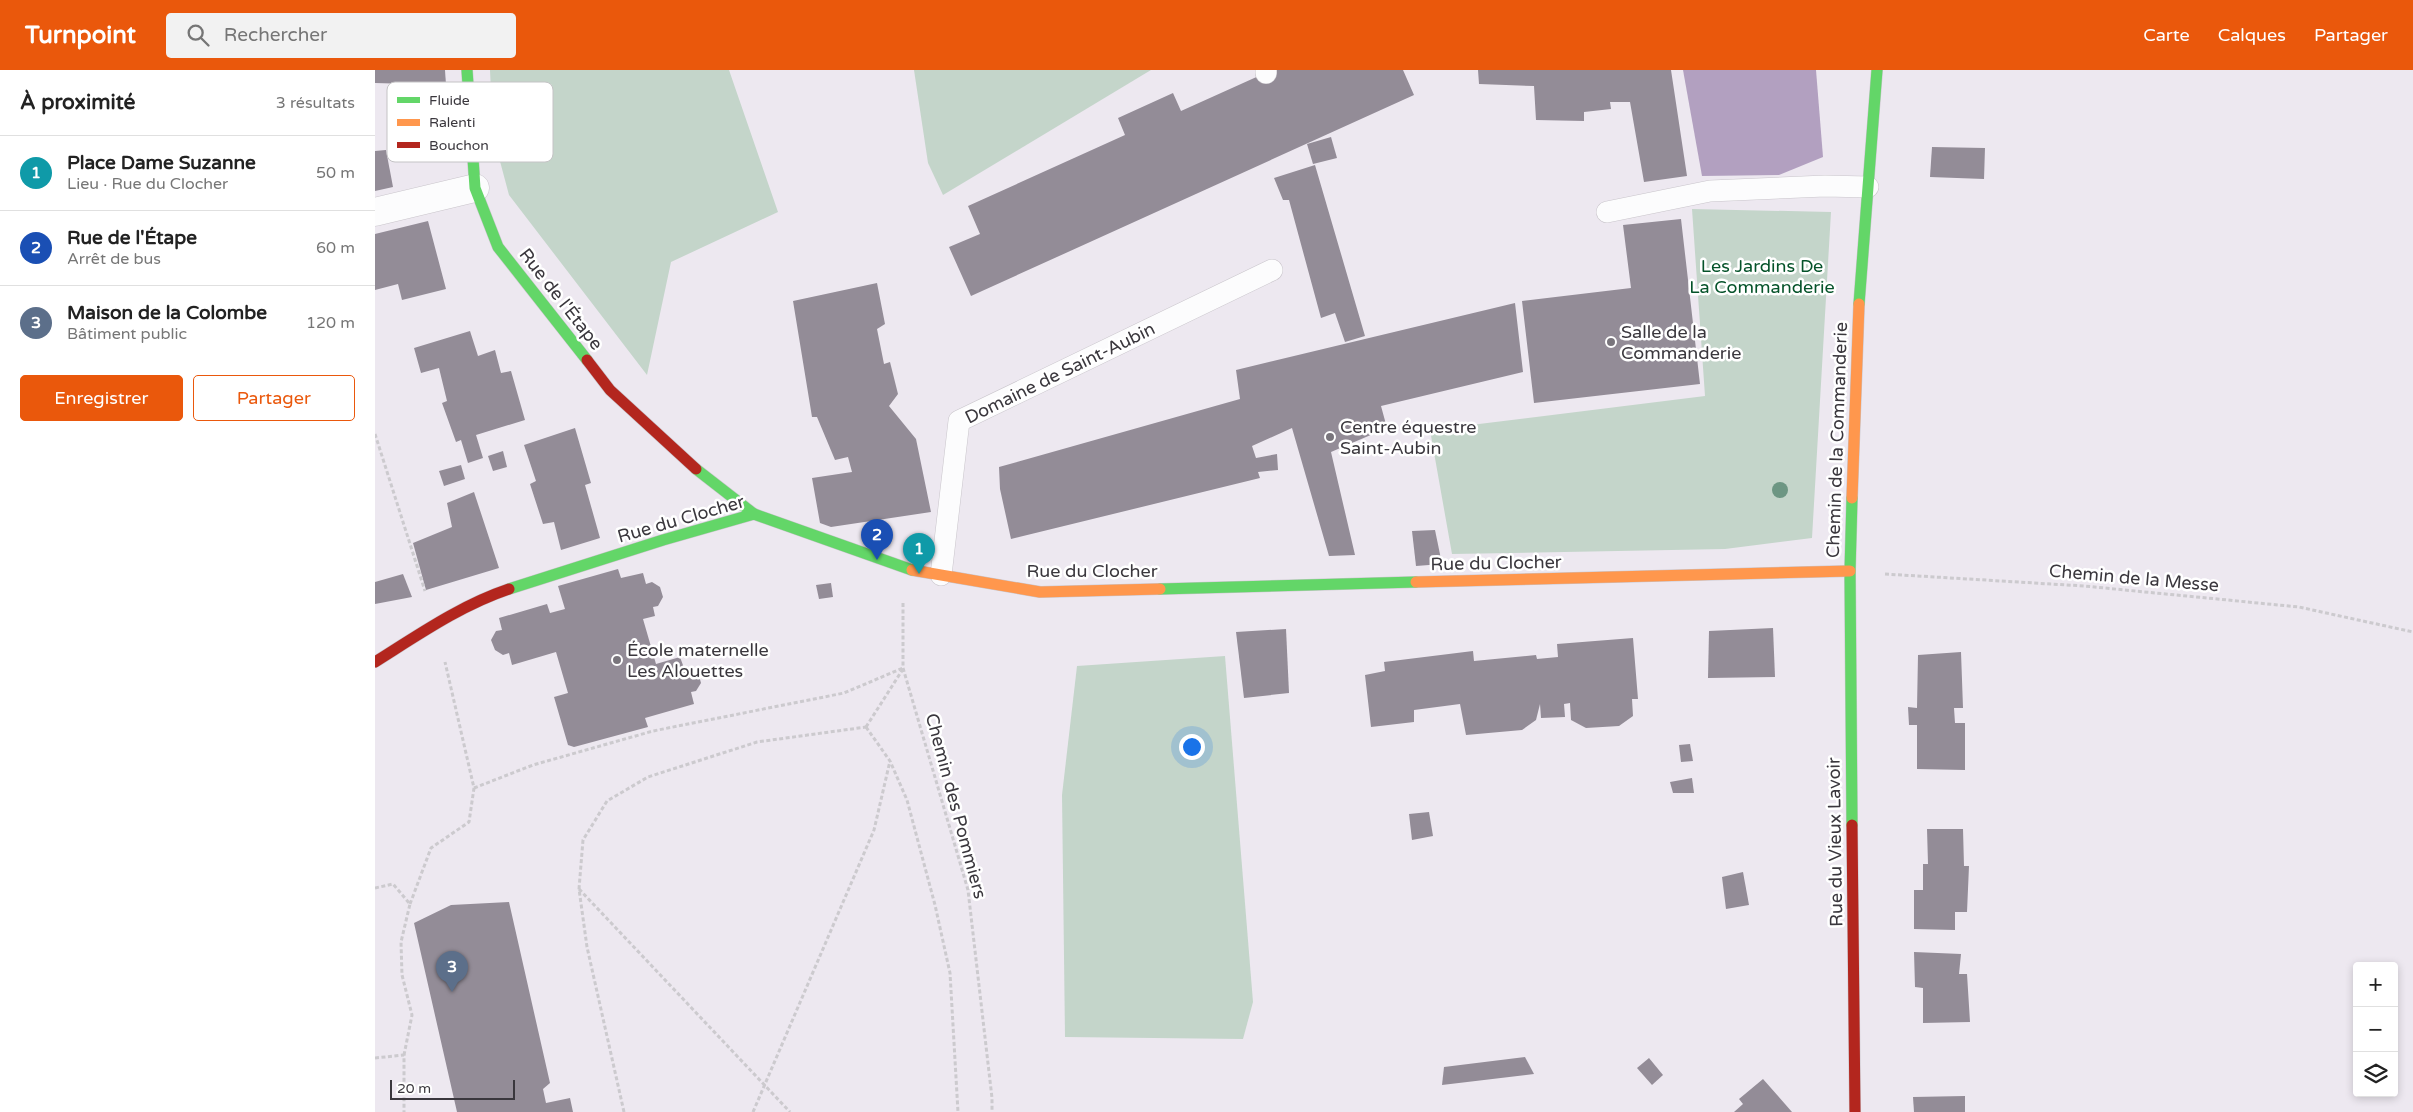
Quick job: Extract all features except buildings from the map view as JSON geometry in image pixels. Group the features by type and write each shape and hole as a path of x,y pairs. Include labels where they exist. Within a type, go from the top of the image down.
{"street":[{"name":"Chemin de la Commanderie","path":"1849,571 1857,344 1877,70"},
{"name":"Rue de l'Étape","path":"473,162 475,188 498,248 610,390 707,479 754,514"},
{"path":"375,212 475,188"},
{"name":"Rue du Clocher","path":"375,662 436,624 488,596 663,540 754,514 903,568 1040,592 1849,571"},
{"name":"Rue du Vieux Lavoir","path":"1849,571 1855,1112"}],"lane":[{"path":"1607,212 1710,191 1825,186 1868,187"},
{"name":"Domaine de Saint-Aubin","path":"941,575 959,421 1272,270"}],"path":[{"path":"375,434 436,624 474,788 469,822 431,848 409,904 401,942 402,975 412,1015 404,1055 404,1112"},
{"name":"Chemin des Pommiers","path":"903,568 903,668 968,890 992,1112"},
{"name":"Chemin de la Messe","path":"1849,571 2084,586 2299,607 2413,632"},
{"path":"474,788 533,765 653,731 844,694 903,668"},
{"path":"866,727 903,668"},
{"path":"866,727 890,761 907,800 951,973 958,1112"},
{"path":"624,1112 587,947 579,889 583,840 607,801 648,776 757,742 866,727"},
{"path":"753,1112 874,830 890,761"},
{"path":"375,888 393,884 409,904"},
{"path":"579,889 790,1112"},
{"path":"375,1058 404,1055"}],"green space":[{"path":"490,70 729,70 778,212 671,262 647,375 509,195 500,162 553,162 553,82 491,82"},
{"path":"914,70 1151,70 943,195 928,163"},
{"name":"Les Jardins De La Commanderie","path":"1692,209 1831,212 1812,538 1725,549 1452,554 1430,430 1705,396"},
{"path":"1225,656 1253,1002 1243,1039 1065,1037 1062,795 1077,666"}],"shaded area":[{"path":"1683,70 1816,70 1823,157 1779,175 1702,176"}],"traffic: fast":[{"path":"467,70 468,82"},
{"path":"1859,304 1877,70"},
{"path":"473,162 475,188 498,247 587,360"},
{"path":"696,469 754,514"},
{"path":"1852,498 1850,571 1852,825"},
{"path":"509,589 663,540 754,514 912,570"},
{"path":"1160,589 1416,582"}],"traffic: slow":[{"path":"1852,498 1859,304"},
{"path":"912,570 1040,592 1160,589"},
{"path":"1416,582 1850,571"}],"traffic: jam":[{"path":"587,360 610,390 696,469"},
{"path":"375,662 457,612 509,589"},
{"path":"1852,825 1855,1112"}],"place":[{"name":"Salle de la Commanderie","path":"1611,342"},
{"name":"Centre équestre Saint-Aubin","path":"1330,437"},
{"name":"Rue de l'Étape","path":"877,560"},
{"name":"Place Dame Suzanne","path":"919,574"},
{"name":"École maternelle Les Alouettes","path":"617,660"},
{"name":"Maison de la Colombe","path":"452,992"}]}
